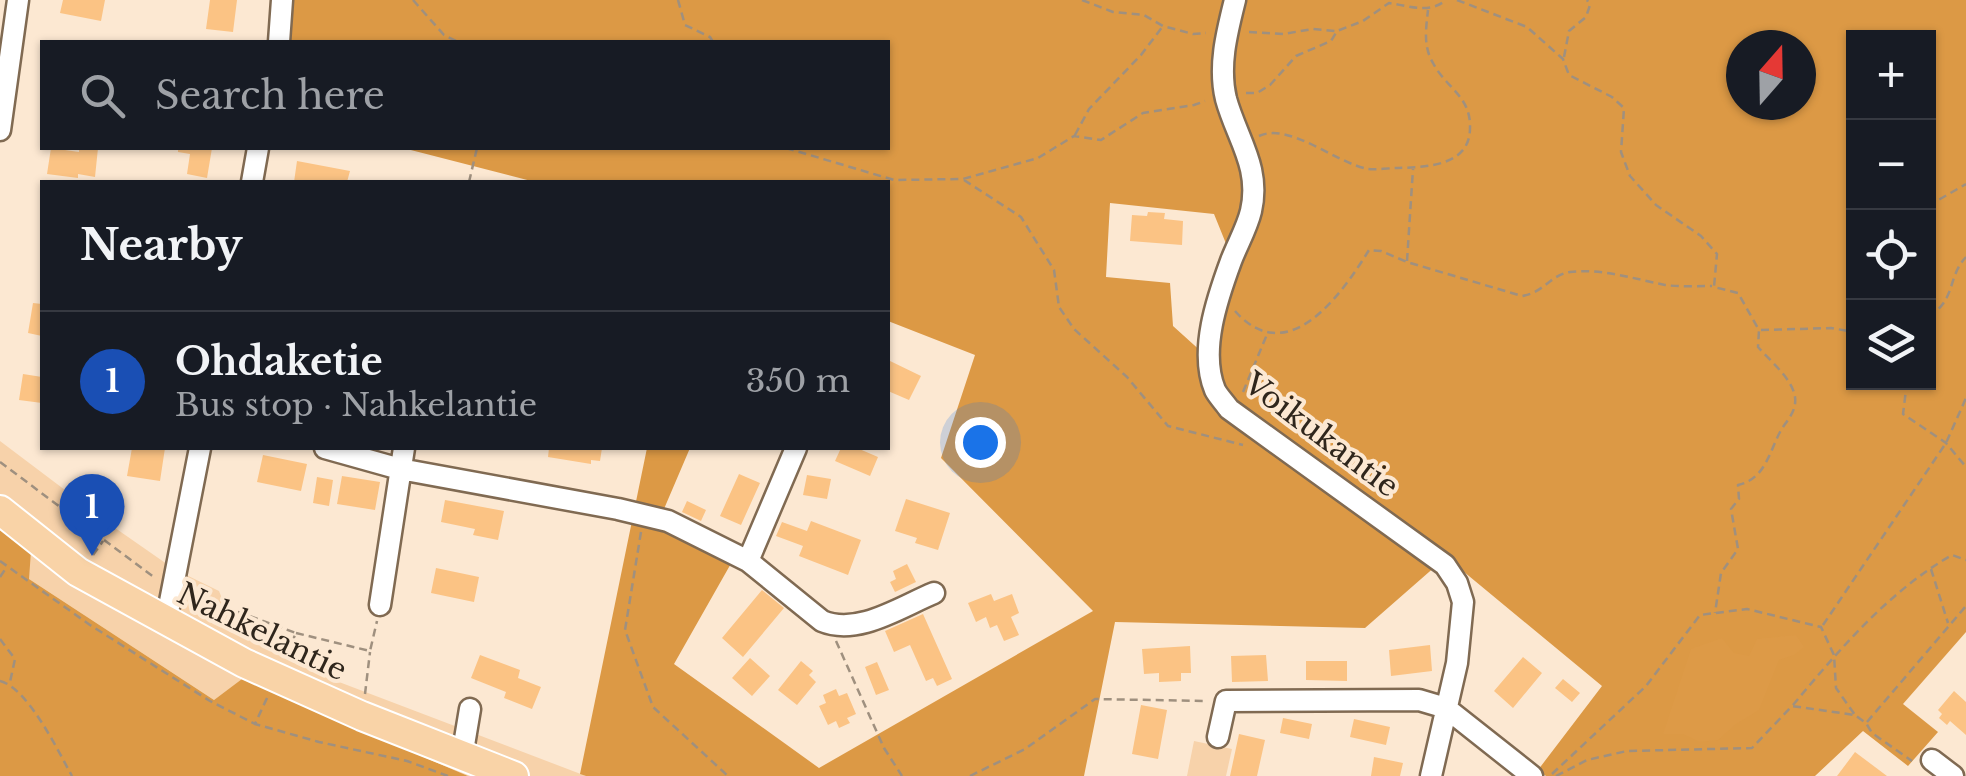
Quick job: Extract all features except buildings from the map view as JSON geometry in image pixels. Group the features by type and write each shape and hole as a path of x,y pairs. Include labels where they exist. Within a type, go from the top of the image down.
{"main road":[{"name":"Nahkelantie","path":"0,510 78,572 244,663 362,716 455,766 514,776"}],"street":[{"path":"0,130 18,0"},
{"path":"279,40 282,0"},
{"name":"Voikukantie","path":"1235,0 1223,74 1226,100 1245,144 1254,180 1251,212 1212,325 1209,360 1216,391 1229,408 1445,565 1457,583 1463,602 1458,663 1432,776"},
{"path":"252,180 258,150"},
{"path":"166,622 200,450"},
{"path":"332,450 400,469 668,521 748,561 832,626 858,625 934,593"},
{"path":"380,605 404,450"},
{"path":"748,561 795,450"},
{"path":"1218,737 1226,701 1420,700 1446,708 1532,776"},
{"path":"455,766 470,708"},
{"path":"1922,761 1953,776"}],"path":[{"path":"413,0 444,35 454,40"},
{"path":"678,0 685,26 712,40"},
{"path":"1082,0 1113,12 1144,15 1163,26 1193,34 1337,31 1390,4 1428,9 1446,0"},
{"path":"1456,0 1527,27 1563,58 1569,75 1612,97 1624,108 1620,152 1630,176 1656,205 1701,236 1717,254 1714,286"},
{"path":"1563,58 1569,31 1586,17 1590,5 1587,0"},
{"path":"1245,144 1265,133 1296,138 1344,162 1370,169 1448,163 1464,150 1470,131 1467,106 1432,63 1425,40 1428,9"},
{"path":"793,150 894,180 962,179 1038,158 1074,136 1088,109 1141,55 1163,26"},
{"path":"1074,136 1101,140 1142,114 1194,106 1226,92 1257,93 1270,85 1296,56 1331,41 1337,31"},
{"path":"469,180 477,150"},
{"path":"1407,262 1414,167"},
{"path":"962,179 1021,217 1054,270 1059,307 1074,329 1127,377 1168,426 1248,446 1265,444 1270,439"},
{"path":"1936,201 1966,184"},
{"path":"1221,294 1244,321 1268,332 1299,328 1330,304 1368,250 1522,296 1536,294 1558,274 1574,271 1738,292 1759,330 1758,347 1791,384 1796,400 1770,459 1751,482 1738,485 1739,499 1731,509 1738,549 1721,573 1715,613"},
{"path":"1936,312 1948,300 1957,267 1966,258"},
{"path":"1759,330 1846,331"},
{"path":"1229,408 1246,388 1268,332"},
{"path":"1907,390 1903,414 1946,443 1966,467"},
{"path":"1821,627 1946,443 1966,398"},
{"path":"0,462 160,581 296,633 370,651"},
{"path":"644,514 625,630 653,707 728,776"},
{"path":"92,556 104,540"},
{"path":"1556,776 1588,760 1627,751 1752,748 1834,655 1910,582 1952,555 1966,560"},
{"path":"0,561 90,626 255,724 318,742 455,766"},
{"path":"0,577 7,566"},
{"path":"1930,567 1948,625"},
{"path":"362,716 380,605"},
{"path":"1866,724 1966,606"},
{"path":"1550,776 1646,686 1700,614 1746,609 1821,627"},
{"path":"832,626 838,648 884,748 902,776"},
{"path":"1821,627 1834,655 1836,688 1855,715 1872,733 1922,761"},
{"path":"282,665 296,633"},
{"path":"0,639 15,659 9,683"},
{"path":"0,681 9,683 37,714 72,776"},
{"path":"255,724 271,689"},
{"path":"970,776 1025,748 1095,698 1226,701"},
{"path":"1792,706 1855,715"}],"shaded area":[{"path":"282,0 1229,0 1220,37 1248,210 1229,251 1214,214 1110,203 1106,277 1170,283 1173,326 1204,354 1209,391 1437,565 1365,628 1115,622 1084,776 580,774 647,450 689,450 658,523 733,560 674,664 819,768 1093,611 941,458 975,355 890,322 890,180 527,180 411,150 890,150 890,40 279,40"},
{"path":"1242,0 1966,0 1966,632 1903,704 1938,732 1908,766 1863,731 1815,776 1546,776 1538,770 1602,686 1446,557 1234,407 1220,388 1214,360 1218,325 1256,213 1227,74"},
{"path":"0,441 174,569 219,591 229,616 318,674 586,776 468,776 243,679 214,700 29,579 0,526"},
{"path":"0,526 31,551 29,579 214,700 242,679 468,776 0,776"},
{"path":"1796,635 1804,647 1779,660 1759,710 1718,740 1700,742 1683,734 1663,734 1691,649 1722,638 1734,653 1749,656 1757,639"},
{"path":"1194,741 1232,749 1226,776 1187,776"}],"place":[{"name":"Ohdaketie","path":"92,556"}]}
